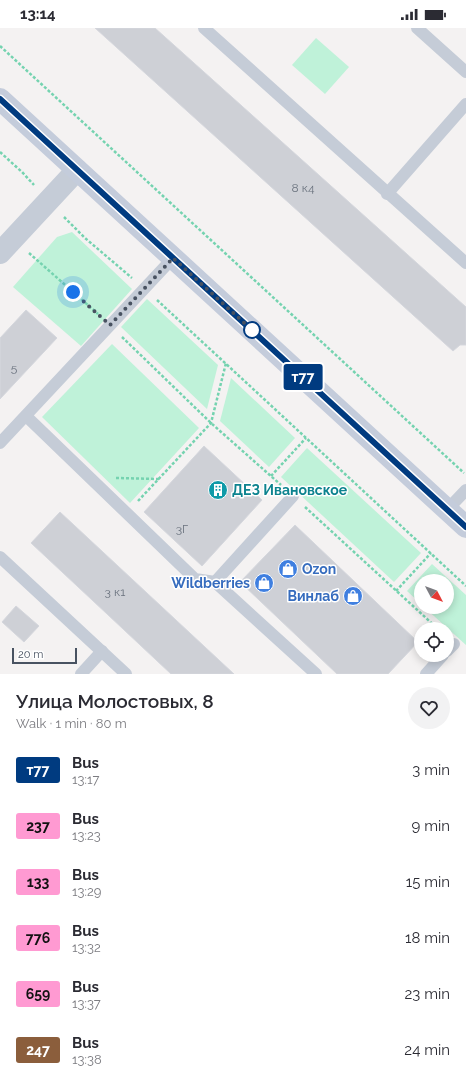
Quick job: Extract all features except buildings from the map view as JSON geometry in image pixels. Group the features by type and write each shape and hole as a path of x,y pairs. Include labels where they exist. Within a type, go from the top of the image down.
{"street":[{"path":"0,99 466,527"},
{"path":"7,246 77,170"}],"lane":[{"path":"204,28 466,263"},
{"path":"417,28 466,72"},
{"path":"388,194 466,104"},
{"path":"0,443 173,258"},
{"path":"26,416 195,579 215,582 316,674"},
{"path":"447,510 466,490"},
{"path":"215,582 293,496"},
{"path":"0,557 126,674"},
{"path":"81,674 102,651"},
{"path":"426,674 437,662"}],"path":[{"path":"0,46 466,475"},
{"path":"0,152 22,172 34,186"},
{"path":"63,216 85,238 145,288 466,586"},
{"path":"7,246 110,325 211,423 430,622"},
{"path":"127,513 211,423 226,363"},
{"path":"271,476 306,438"},
{"path":"90,478 159,479"},
{"path":"396,591 430,553"}],"green space":[{"path":"316,38 349,67 325,94 292,65"},
{"path":"72,232 132,289 81,346 13,287 57,237"},
{"path":"147,299 218,365 207,409 121,327"},
{"path":"112,344 199,428 130,503 42,417"},
{"path":"231,378 295,438 269,467 220,421"},
{"path":"307,448 421,553 394,582 281,477"},
{"path":"432,564 443,574 423,574"},
{"path":"414,583 414,598 407,591"},
{"path":"454,584 466,595 466,645 454,634 454,622 441,622 432,614 454,614"}],"bus line":[{"name":"т77","path":"0,99 466,527"}],"place":[{"name":"ДЕЗ Ивановское","path":"218,490"},
{"name":"Ozon","path":"288,569"},
{"name":"Wildberries","path":"264,583"},
{"name":"Винлаб","path":"353,596"}],"route":[{"path":"73,292 110,325 173,258 252,330"}]}
